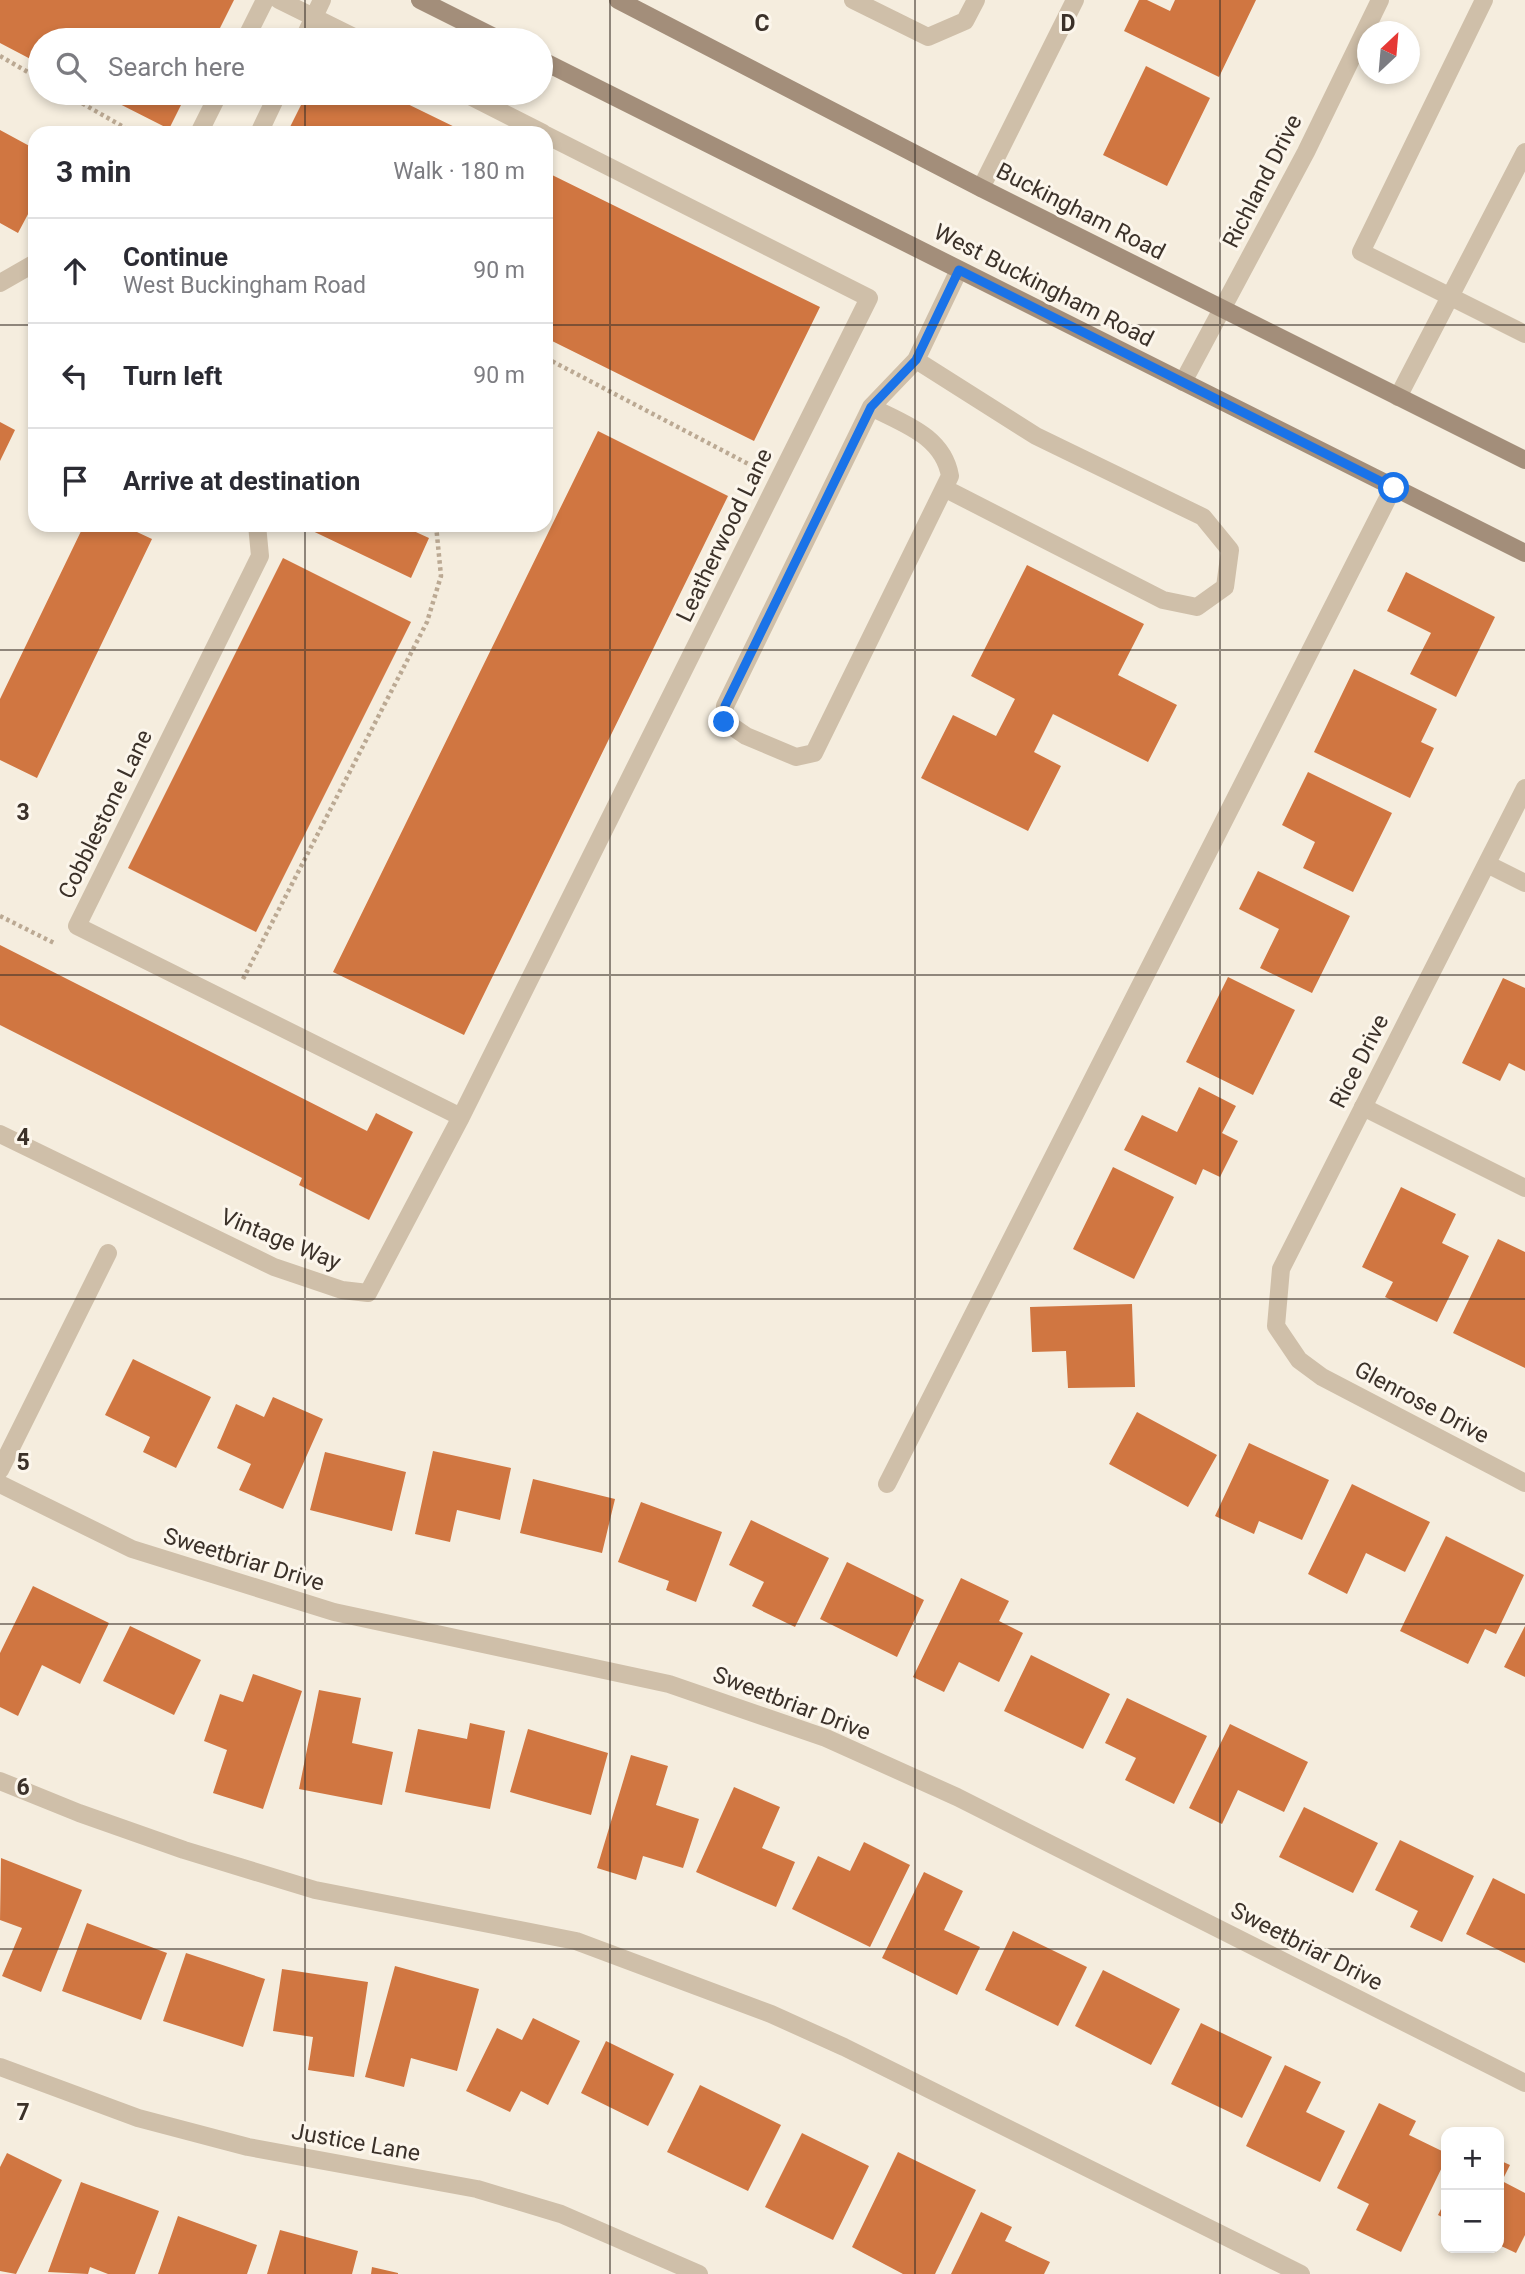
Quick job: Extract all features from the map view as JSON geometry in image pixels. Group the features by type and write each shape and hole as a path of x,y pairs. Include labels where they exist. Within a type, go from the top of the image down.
{"main road":[{"path":"420,0 476,28"},
{"name":"Buckingham Road","path":"618,0 643,6 981,188 1525,460"},
{"name":"West Buckingham Road","path":"553,67 1525,553"}],"street":[{"path":"251,28 265,0"},
{"path":"279,0 336,28"},
{"path":"309,28 322,0"},
{"path":"853,0 928,37 965,21 976,0"},
{"path":"981,188 1074,0"},
{"name":"Richland Drive","path":"1183,382 1380,0"},
{"path":"1484,0 1361,252 1525,334"},
{"path":"202,126 213,105"},
{"path":"262,126 272,105"},
{"name":"Leatherwood Lane","path":"488,105 529,126"},
{"name":"Leatherwood Lane","path":"461,1117 869,298 553,138"},
{"path":"1398,397 1525,152"},
{"path":"0,283 28,266"},
{"path":"871,407 928,437 947,457 950,476 814,753 796,757 746,736 724,722 725,706 871,407 916,360 959,270"},
{"path":"916,360 1036,436 1203,517 1230,550 1225,587 1197,607 1163,600 944,488"},
{"path":"887,1484 1394,488"},
{"name":"Cobblestone Lane","path":"258,532 260,556 78,926 461,1117"},
{"name":"Rice Drive","path":"1299,1360 1276,1326 1282,1269 1525,788"},
{"path":"1487,864 1525,883"},
{"path":"1363,1107 1525,1188"},
{"name":"Vintage Way","path":"0,1134 274,1267 342,1290 368,1293 461,1117"},
{"path":"0,1470 108,1253"},
{"name":"Glenrose Drive","path":"1299,1360 1322,1377 1525,1483"},
{"name":"Sweetbriar Drive","path":"0,1483 132,1549 321,1609 669,1684 826,1738 970,1803 1525,2083"},
{"path":"0,1781 79,1813 243,1870 315,1890 576,1941 760,2010 844,2047 1301,2274"},
{"name":"Justice Lane","path":"0,2067 138,2118 248,2147 477,2189 561,2214 699,2274"}],"path":[{"path":"0,56 28,72"},
{"path":"85,105 122,126"},
{"path":"553,362 778,479"},
{"path":"232,1002 427,622 442,576 437,532"}],"building":[{"path":"0,0 234,0 220,28 28,28 28,58 0,43"},
{"path":"1139,0 1147,0 1170,11 1175,0 1256,0 1219,77 1124,31"},
{"path":"1146,66 1210,98 1167,186 1103,155"},
{"path":"122,105 181,105 170,126 163,126"},
{"path":"301,105 410,105 453,126 290,126"},
{"path":"0,130 28,145 28,214 18,233 0,223"},
{"path":"553,175 820,307 754,441 553,341"},
{"path":"0,422 15,430 0,461"},
{"path":"598,431 728,496 464,1035 333,972 549,532 553,532 553,523"},
{"path":"81,532 137,532 152,539 37,778 0,760 0,699"},
{"path":"315,532 416,532 429,538 411,578"},
{"path":"283,558 411,622 256,932 128,868"},
{"path":"1027,565 1144,624 1118,675 1177,705 1148,762 1053,714 1034,752 1061,766 1028,831 921,778 953,715 996,736 1015,699 971,676"},
{"path":"1406,572 1495,617 1456,697 1410,674 1431,633 1387,611"},
{"path":"1354,669 1437,709 1421,742 1434,748 1410,798 1314,752"},
{"path":"1308,772 1392,813 1353,892 1303,868 1315,842 1282,825"},
{"path":"1258,871 1350,916 1312,993 1260,968 1279,929 1239,909"},
{"path":"0,945 367,1131 376,1113 413,1132 369,1220 299,1185 302,1178 0,1025"},
{"path":"1228,977 1295,1010 1253,1095 1186,1062"},
{"path":"1503,978 1525,988 1525,1071 1509,1063 1500,1081 1462,1063"},
{"path":"1199,1087 1236,1106 1222,1133 1238,1141 1220,1177 1203,1169 1196,1185 1124,1150 1142,1115 1177,1132"},
{"path":"1113,1167 1174,1197 1134,1279 1073,1249"},
{"path":"1401,1187 1456,1214 1442,1243 1469,1256 1437,1322 1385,1297 1393,1282 1362,1267"},
{"path":"1498,1239 1525,1252 1525,1368 1453,1333"},
{"path":"1132,1304 1135,1387 1068,1388 1066,1351 1032,1352 1030,1307"},
{"path":"133,1359 211,1397 176,1468 143,1452 150,1437 105,1415"},
{"path":"273,1397 323,1419 283,1509 239,1490 251,1464 217,1448 236,1404 264,1417"},
{"path":"1137,1412 1217,1455 1188,1507 1109,1464"},
{"path":"1249,1443 1329,1480 1302,1540 1259,1521 1254,1534 1215,1516"},
{"path":"433,1451 511,1468 500,1520 457,1510 450,1542 415,1534"},
{"path":"325,1452 406,1472 392,1531 310,1510"},
{"path":"533,1479 615,1499 602,1553 520,1533"},
{"path":"1352,1484 1430,1522 1405,1572 1366,1553 1347,1594 1308,1574"},
{"path":"641,1502 722,1532 696,1602 666,1590 669,1581 618,1562"},
{"path":"751,1520 829,1558 795,1627 752,1606 764,1582 729,1565"},
{"path":"1446,1536 1524,1575 1496,1634 1485,1629 1468,1664 1400,1631"},
{"path":"847,1562 924,1600 897,1657 820,1619"},
{"path":"961,1578 1009,1601 999,1621 1023,1633 999,1682 959,1662 944,1692 913,1677"},
{"path":"33,1586 109,1623 80,1684 42,1665 18,1716 0,1707 0,1653"},
{"path":"130,1626 201,1660 174,1715 103,1681"},
{"path":"1525,1626 1525,1677 1504,1667"},
{"path":"1031,1655 1110,1694 1083,1749 1004,1711"},
{"path":"253,1674 302,1691 263,1809 213,1793 227,1750 204,1741 220,1694 243,1702"},
{"path":"319,1690 361,1698 352,1743 393,1752 382,1805 299,1789"},
{"path":"1127,1698 1207,1736 1174,1804 1125,1780 1136,1758 1105,1743"},
{"path":"470,1723 505,1731 490,1809 405,1792 418,1729 467,1739"},
{"path":"1230,1724 1308,1762 1284,1812 1238,1790 1222,1824 1189,1808"},
{"path":"528,1729 608,1753 591,1815 510,1792"},
{"path":"631,1755 668,1766 656,1805 699,1819 683,1868 643,1856 636,1880 597,1868"},
{"path":"734,1787 780,1807 762,1848 795,1862 776,1907 696,1872"},
{"path":"1304,1807 1378,1843 1353,1893 1279,1857"},
{"path":"1400,1840 1474,1876 1442,1942 1410,1927 1418,1911 1375,1890"},
{"path":"864,1842 910,1865 870,1947 792,1909 818,1856 850,1871"},
{"path":"1,1858 82,1890 41,1992 2,1976 22,1928 0,1920"},
{"path":"924,1872 963,1891 944,1930 980,1947 957,1995 882,1958"},
{"path":"1493,1878 1525,1894 1525,1963 1466,1934"},
{"path":"87,1923 167,1953 141,2020 62,1991"},
{"path":"1013,1931 1087,1967 1058,2026 985,1990"},
{"path":"186,1953 265,1979 243,2047 163,2021"},
{"path":"395,1966 479,1989 457,2071 411,2058 404,2087 365,2077"},
{"path":"282,1969 368,1982 354,2077 308,2070 313,2037 273,2031"},
{"path":"1103,1970 1180,2009 1151,2065 1075,2026"},
{"path":"533,2018 580,2041 548,2105 521,2091 510,2112 466,2091 497,2028 522,2040"},
{"path":"1201,2023 1272,2057 1242,2118 1171,2084"},
{"path":"606,2041 674,2074 648,2126 581,2093"},
{"path":"1285,2065 1321,2082 1306,2112 1345,2131 1320,2182 1246,2146"},
{"path":"700,2085 781,2125 748,2191 667,2152"},
{"path":"1379,2103 1416,2121 1409,2135 1441,2151 1441,2169 1401,2252 1356,2230 1369,2204 1337,2188"},
{"path":"802,2133 869,2166 833,2240 765,2207"},
{"path":"898,2152 976,2190 935,2274 903,2274 852,2247"},
{"path":"7,2153 62,2180 16,2274 0,2271 0,2167"},
{"path":"1504,2162 1510,2165 1504,2177"},
{"path":"81,2182 159,2211 135,2274 108,2274 90,2267 88,2274 48,2272"},
{"path":"1504,2182 1525,2193 1525,2235 1516,2253 1504,2247"},
{"path":"981,2212 1012,2227 1005,2241 1050,2262 1044,2274 951,2274"},
{"path":"178,2216 257,2245 247,2274 158,2274"},
{"path":"280,2230 358,2251 352,2274 267,2274"},
{"path":"372,2267 398,2273 398,2274 371,2274"}],"route":[{"path":"724,722 725,706 871,407 916,360 959,270 1394,488"}]}
